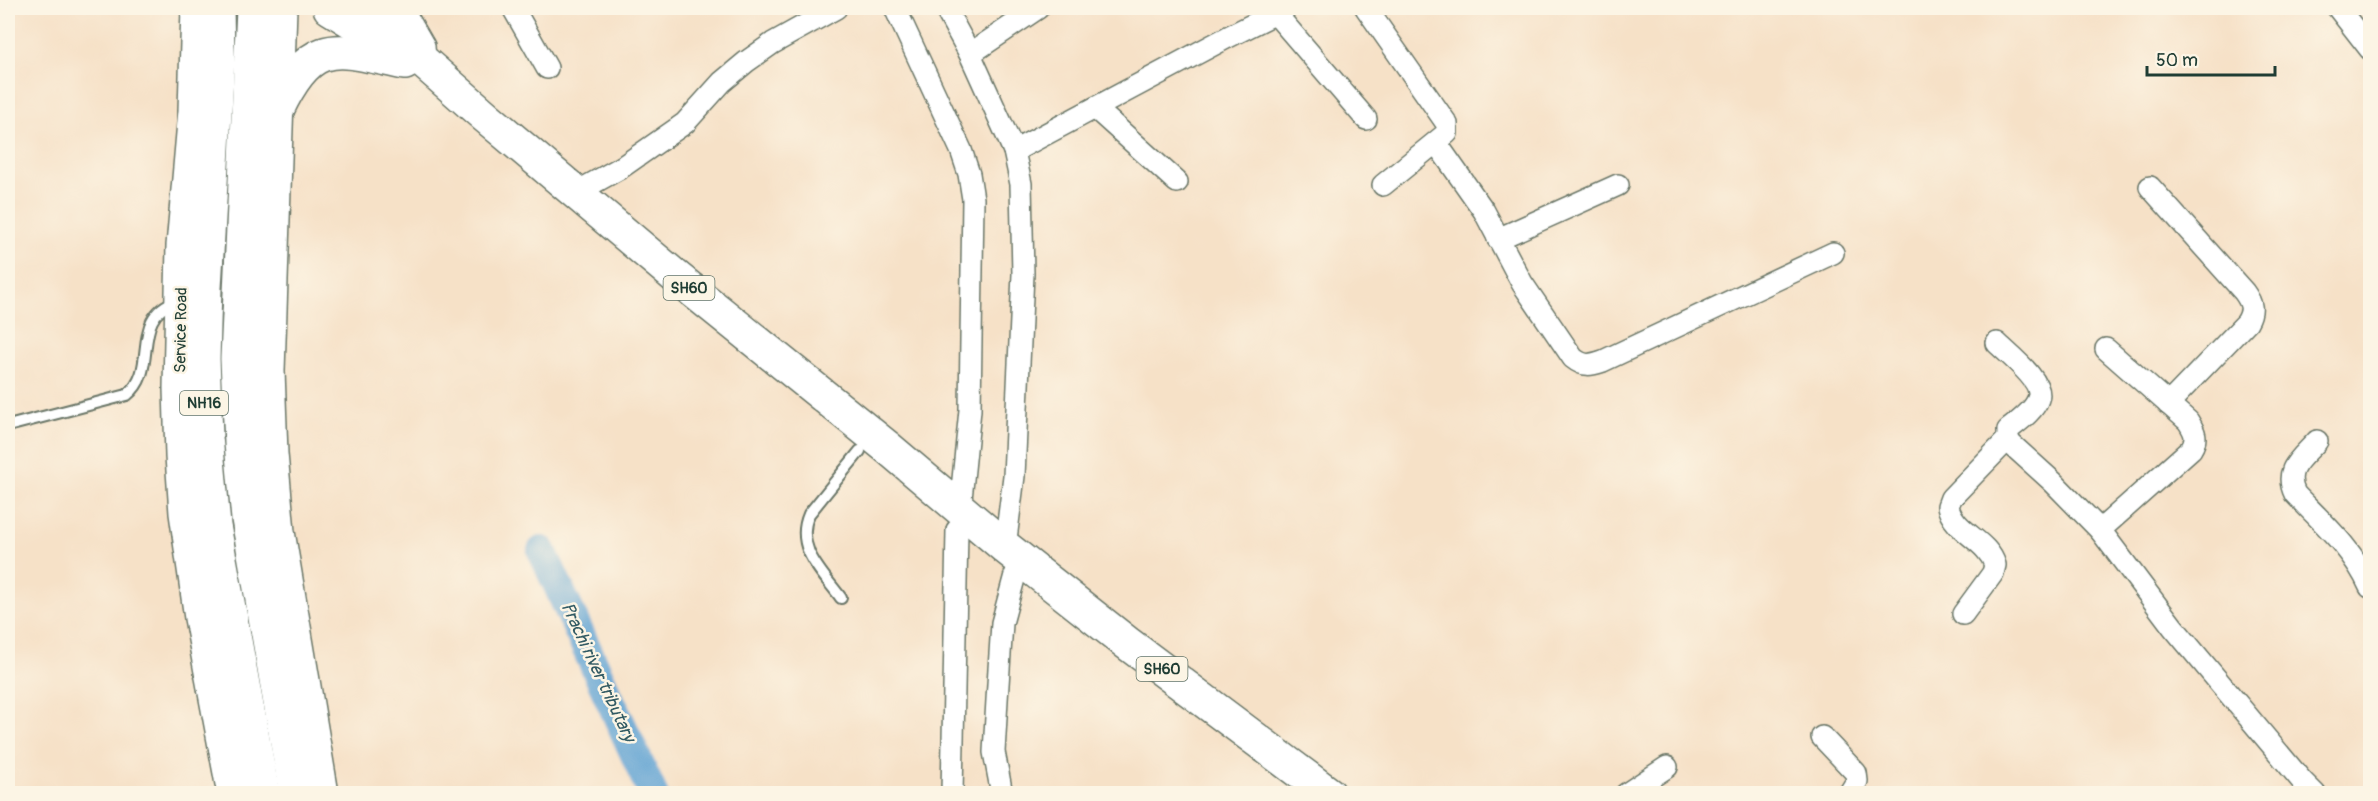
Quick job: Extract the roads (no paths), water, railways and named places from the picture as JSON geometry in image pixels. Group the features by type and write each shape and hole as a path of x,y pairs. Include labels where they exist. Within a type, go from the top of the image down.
{"main road":[{"name":"Service Road","path":"198,8 195,111 183,246 181,399 186,513 201,618 234,794"},
{"name":"NH16","path":"217,8 218,58 203,359 206,437 214,526 263,794"},
{"name":"NH16","path":"253,8 237,359 241,443 248,519 296,794"},
{"path":"280,8 276,187 268,371 271,454 278,532 322,794"},
{"name":"SH60","path":"330,8 416,63 458,100 563,202 860,451 961,522 1296,794"},
{"name":"SH60","path":"379,12 416,63"},
{"path":"276,112 295,75 304,65 320,56 339,50 416,63"},
{"name":"SH60","path":"458,100 577,192 676,277 886,447 961,522"},
{"name":"SH60","path":"1004,556 1127,643 1329,794"}],"street":[{"path":"513,8 547,68"},
{"path":"577,192 622,167 685,123 722,82 746,62 773,43 836,8"},
{"path":"895,8 961,150 969,174 973,199 970,410 961,522 952,794"},
{"path":"945,8 970,54 1014,152 1021,183 1023,274 1014,476 1004,556 994,752 1002,794"},
{"path":"970,54 1038,8"},
{"path":"1366,8 1447,124 1447,133 1437,144 1383,185"},
{"path":"2338,8 2370,49"},
{"path":"1014,152 1281,10 1366,119"},
{"path":"1095,108 1177,182"},
{"path":"1437,144 1484,210 1522,283 1573,358 1581,365 1603,361 1833,253"},
{"path":"1498,238 1618,185"},
{"path":"2151,187 2244,292 2251,302 2252,312 2247,322 2168,404"},
{"path":"1963,614 1993,573 1995,565 1989,552 1954,520 1948,506 1950,498 2007,439 2008,430 2035,406 2039,397 2039,389 2034,380 1997,343"},
{"path":"2100,530 2191,449 2196,441 2195,431 2188,421 2106,349"},
{"path":"2007,439 2100,530 2180,636 2302,782 2315,794"},
{"path":"2317,441 2292,469 2289,476 2290,484 2295,494 2342,542 2361,566 2370,587"},
{"path":"1822,737 1856,773 1857,781 1849,794"},
{"path":"1626,794 1667,767"}],"lane":[{"path":"8,426 127,395 135,388 141,376 149,327 154,315 168,303 182,298"},
{"path":"841,598 807,550 803,538 804,525 809,514 860,451"}],"waterway":[{"name":"Prachi river tributary","path":"542,551 653,794"}]}
